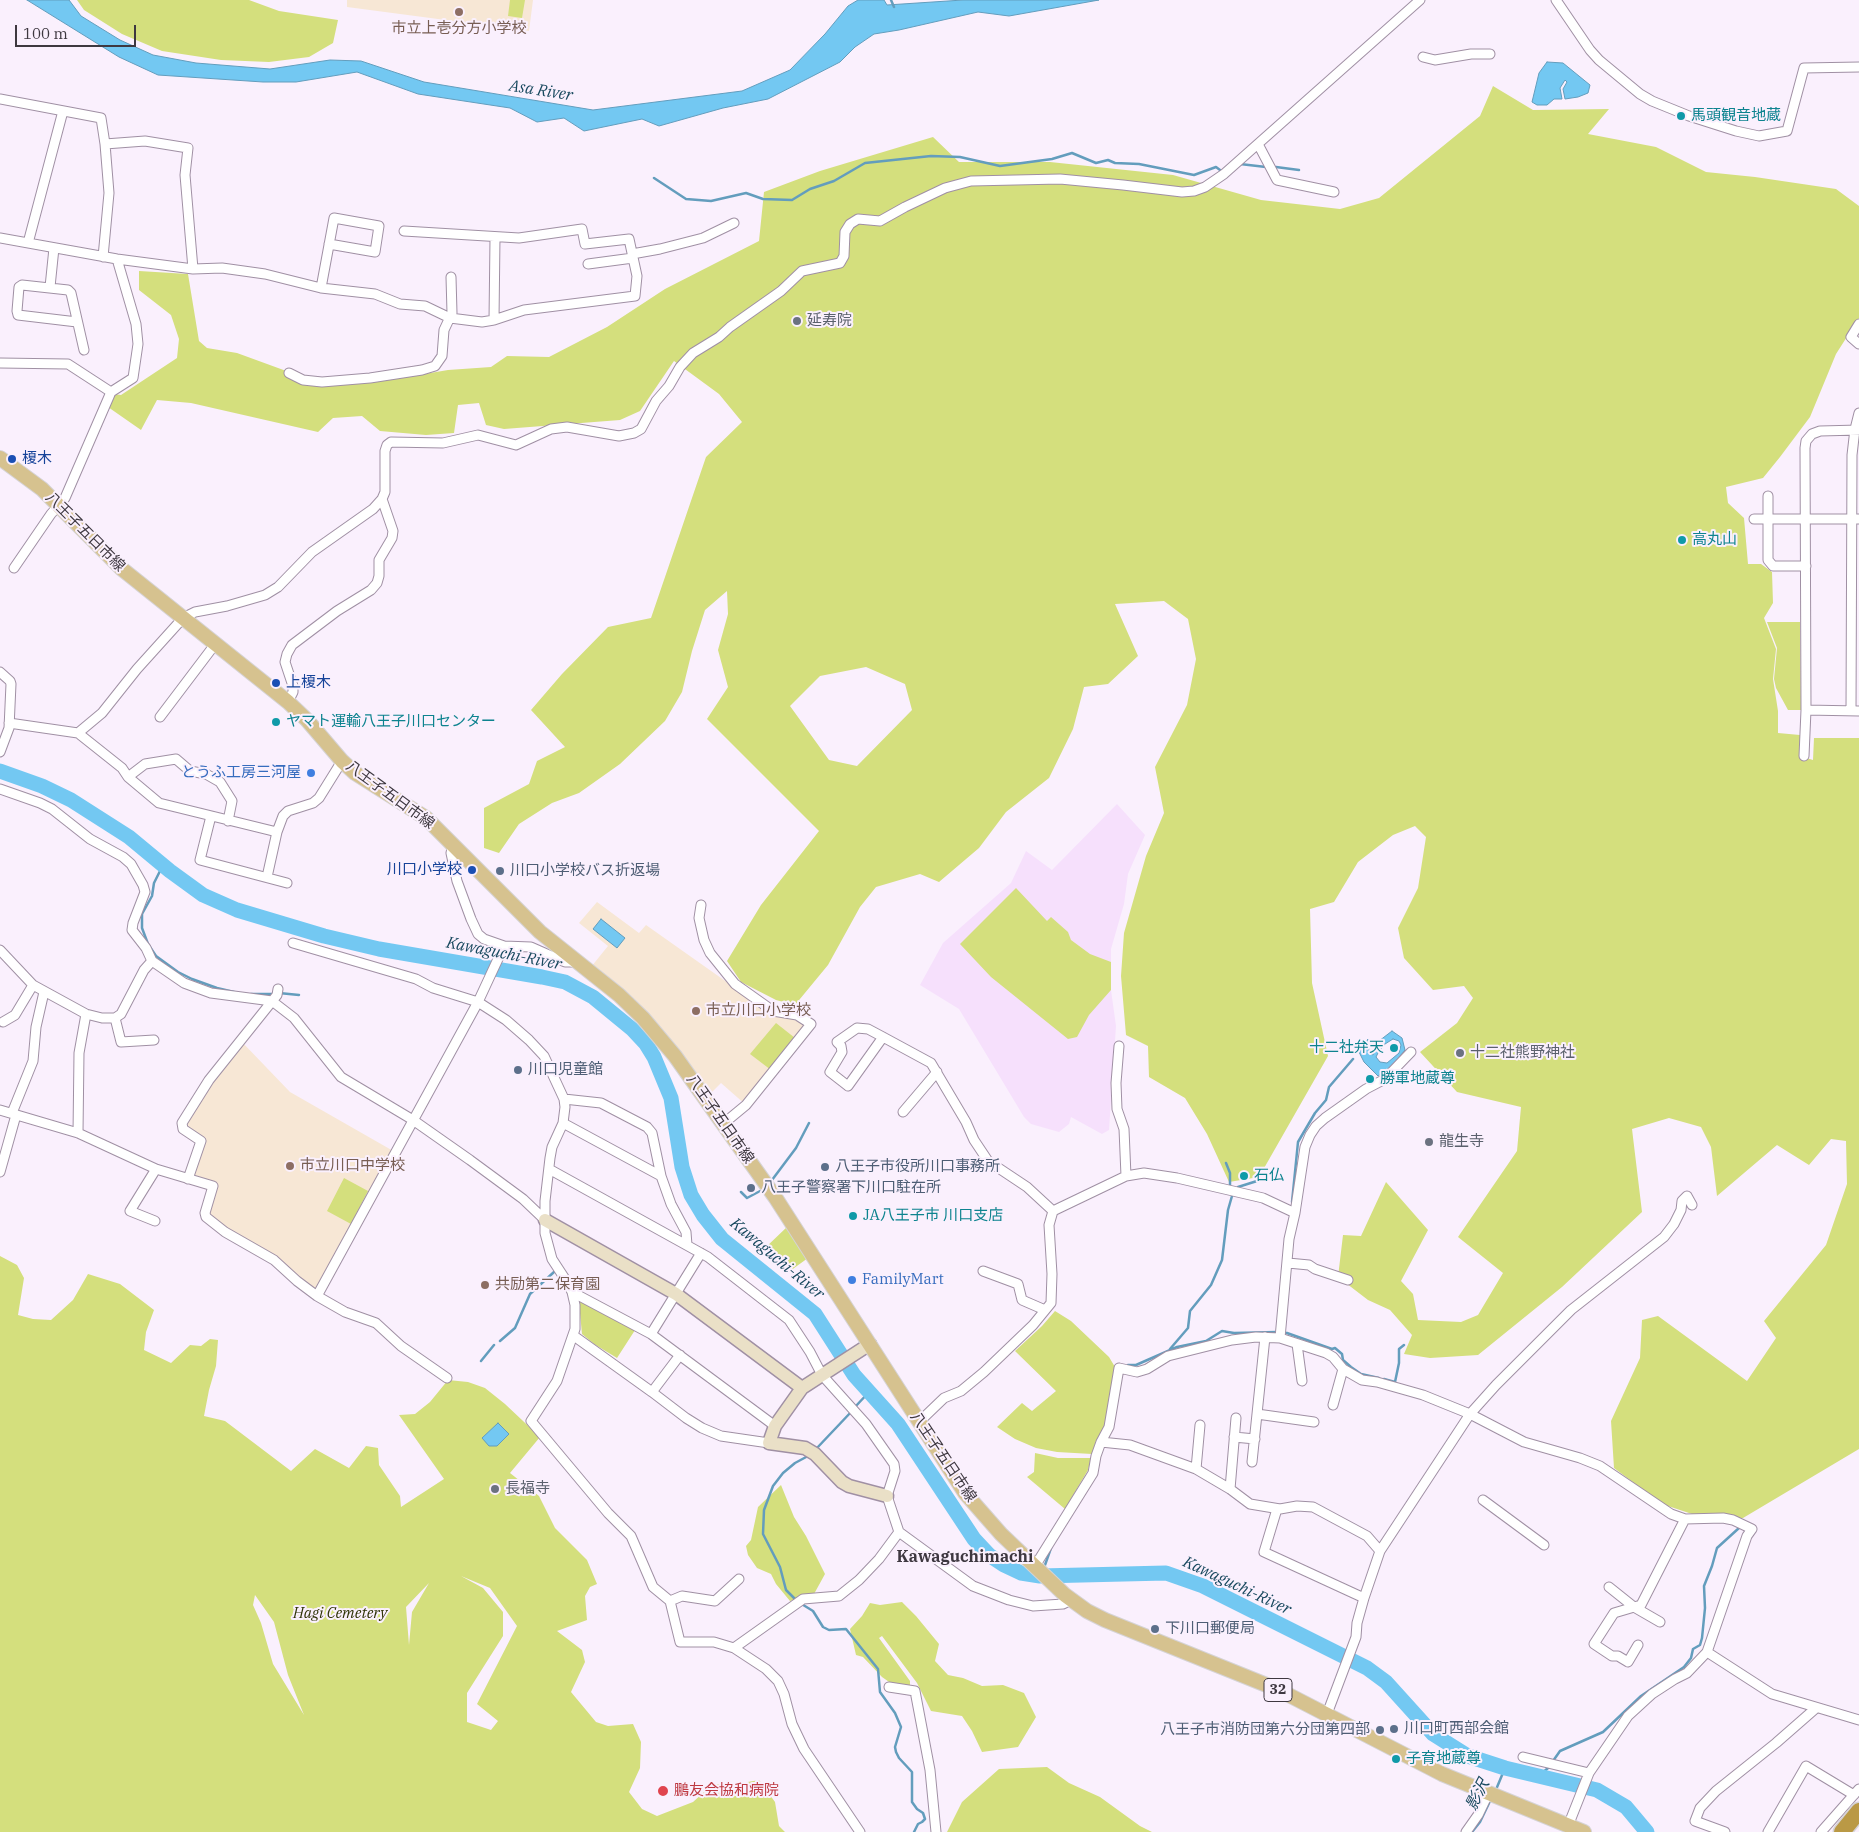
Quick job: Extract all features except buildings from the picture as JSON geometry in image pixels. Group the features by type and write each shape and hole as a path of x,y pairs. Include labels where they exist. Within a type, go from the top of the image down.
{"highway":[{"path":"1842,1832 1859,1811"}],"main road":[{"name":"八王子五日市線","path":"0,458 35,483 116,564 288,702 307,720 342,761 364,780 417,812 453,844 540,932 619,996 652,1028 724,1124 775,1197 919,1422 974,1504 1001,1534 1068,1598 1086,1611 1112,1624 1246,1676 1327,1714 1442,1774 1584,1832"}],"street":[{"path":"288,702 293,692 293,686 285,662 292,645 337,611 371,590 379,576 379,560 392,538 393,531 382,499 386,482 386,445 391,442 443,443 478,435 516,444 551,429 568,427 619,436 634,433 641,429 656,401 680,367 693,353 719,337 781,291 802,271 840,263 844,256 845,232 850,224 858,220 880,221 946,188 971,181 1060,179 1182,192 1205,188 1224,174 1420,0"},
{"path":"1556,0 1590,50 1599,60 1640,94 1689,116 1718,126 1759,136 1787,131 1804,68 1859,67"},
{"path":"1423,57 1435,60 1471,54 1490,54"},
{"path":"0,99 101,118 109,193 103,256"},
{"path":"28,243 63,111"},
{"path":"105,144 145,141 188,148 186,175 193,269"},
{"path":"1258,144 1277,180 1334,192"},
{"path":"322,288 329,244 334,218 379,226 375,252 329,244"},
{"path":"588,264 632,256 703,238 734,223"},
{"path":"0,238 117,259 193,269 222,268 265,274 322,288 375,294 400,304 425,306 450,318 482,322 524,310 635,296 637,276 629,239 585,244 582,229 519,238 494,238 404,231"},
{"path":"494,238 494,320"},
{"path":"50,287 54,248"},
{"path":"14,568 65,498 110,392 133,378 138,344 136,324 117,259"},
{"path":"289,372 303,380 322,382 370,378 422,370 435,366 442,356 444,330 452,313 451,277"},
{"path":"77,322 18,314 16,312 20,287 22,285 68,290 71,293 84,350"},
{"path":"1859,324 1851,337 1859,344"},
{"path":"0,362 68,364 110,392"},
{"path":"1806,710 1855,711 1856,519 1851,468 1859,413"},
{"path":"1804,756 1806,710 1806,441 1812,434 1820,431 1857,430"},
{"path":"1768,496 1768,560 1773,566 1806,566"},
{"path":"78,733 102,713 137,669 183,618 195,612 250,600 278,587 312,552 355,523 382,499"},
{"path":"1754,519 1856,519"},
{"path":"160,717 216,644"},
{"path":"0,672 11,684 9,723 0,752"},
{"path":"9,723 78,733 122,768 128,777 159,804 277,832"},
{"path":"128,777 145,764 176,759 190,772 206,774 220,782 232,801 228,821"},
{"path":"267,877 277,832 283,816 288,812 314,803 342,761"},
{"path":"0,789 28,798 52,809 90,839 123,857 131,864 143,884 145,892 132,930 150,954 152,961 184,983 211,993 276,995"},
{"path":"211,816 200,860 286,883"},
{"path":"453,844 451,860 476,929 484,939 504,946 531,947 559,960 577,962"},
{"path":"701,905 699,918 704,940 710,953 735,984 773,1011 797,1015 811,1024 746,1105 724,1124"},
{"path":"293,942 416,979 434,988 478,1002 506,1020 544,1056 564,1100 565,1114 552,1147 549,1168 545,1220 547,1244 552,1258 568,1282 572,1292 575,1305 574,1336 558,1381 531,1422 608,1513 631,1536 653,1587 670,1601 680,1642 714,1642 734,1648 766,1668 778,1681 784,1694 792,1724 804,1749 860,1832"},
{"path":"317,1296 478,1002 504,946"},
{"path":"0,950 33,985 86,1014 102,1018 115,1018 121,1014 144,970 152,961"},
{"path":"1,1023 15,1015 33,985"},
{"path":"0,1172 14,1114 33,1061 36,1027 44,992"},
{"path":"276,995 341,1077 413,1120 523,1199 545,1220 676,1294 802,1388"},
{"path":"188,1179 201,1141 183,1129 182,1123 210,1080 276,995"},
{"path":"78,1133 79,1053 86,1014"},
{"path":"115,1018 121,1042 154,1040"},
{"path":"883,1037 848,1086 830,1072 842,1052 841,1046 837,1042 857,1028 868,1029 883,1037 931,1063 974,1140 988,1161 1027,1187 1054,1211"},
{"path":"1119,1046 1116,1083 1117,1109 1124,1129 1126,1176"},
{"path":"1280,1338 1289,1239 1305,1147 1316,1126 1344,1104 1385,1079 1411,1052"},
{"path":"903,1112 936,1072"},
{"path":"564,1100 601,1103 647,1127 653,1139 661,1176 671,1204 686,1232 687,1244"},
{"path":"0,1110 78,1133 156,1169 213,1186 205,1213 206,1217 225,1232 274,1260 317,1296 345,1312 376,1323 401,1346 447,1378"},
{"path":"563,1123 661,1176"},
{"path":"549,1168 687,1244 789,1320 853,1411 866,1424 894,1464 895,1472 887,1496 899,1532 973,1586 1009,1600 1033,1606 1063,1604 1068,1598"},
{"path":"155,1221 130,1210 156,1169"},
{"path":"919,1422 944,1398 961,1391 984,1372 1033,1326 1051,1303 1052,1274 1049,1226 1054,1211 1126,1176 1144,1174 1177,1178 1263,1198 1295,1213"},
{"path":"1327,1714 1353,1646 1364,1598 1380,1551 1470,1414 1496,1385 1571,1310 1664,1237 1674,1224 1681,1210 1682,1201 1687,1196 1692,1205"},
{"path":"651,1334 701,1253"},
{"path":"1288,1263 1309,1265 1315,1269 1348,1280"},
{"path":"983,1271 1018,1284 1022,1300 1046,1310"},
{"path":"572,1292 651,1334 775,1426"},
{"path":"574,1336 686,1418 715,1434 791,1445 812,1452 842,1482 849,1486 887,1496"},
{"path":"1252,1462 1265,1337"},
{"path":"1035,1566 1093,1473 1096,1456 1109,1427 1120,1368 1137,1372 1147,1369 1168,1356 1232,1340 1265,1337 1280,1338 1326,1353 1333,1357 1343,1369 1362,1380 1378,1382 1423,1395 1470,1414 1524,1442 1580,1458 1600,1466 1664,1510 1684,1519 1723,1518 1733,1520 1752,1529 1746,1536 1707,1652 1687,1673 1652,1694 1628,1716 1588,1776 1568,1826"},
{"path":"769,1443 775,1426 802,1388 870,1344"},
{"path":"1297,1344 1302,1381"},
{"path":"652,1392 680,1355"},
{"path":"1334,1405 1343,1369"},
{"path":"1257,1414 1314,1422"},
{"path":"1230,1489 1236,1418"},
{"path":"1196,1469 1200,1425"},
{"path":"1234,1437 1255,1439"},
{"path":"1101,1442 1130,1445 1196,1469 1230,1489 1250,1504 1277,1509 1296,1506 1313,1507 1367,1536 1380,1551"},
{"path":"1483,1500 1544,1545"},
{"path":"1277,1509 1264,1552 1364,1598"},
{"path":"1638,1645 1628,1662 1618,1656 1612,1656 1594,1644 1614,1613 1640,1605 1684,1519"},
{"path":"734,1648 801,1601 839,1596 859,1580 879,1559 899,1532"},
{"path":"670,1601 682,1596 715,1601 739,1579"},
{"path":"1608,1587 1634,1607 1660,1622"},
{"path":"1707,1652 1772,1694 1859,1720"},
{"path":"889,1687 915,1691 930,1770 936,1832"},
{"path":"1725,1832 1695,1822 1700,1808 1716,1791 1816,1708"},
{"path":"1523,1757 1588,1776"},
{"path":"1768,1832 1806,1766 1856,1792 1821,1832"},
{"path":"1466,1832 1492,1796"}],"shaded area":[{"name":"市立上壱分方小学校","path":"347,0 533,0 529,31 347,7"},
{"path":"1117,804 1145,835 1128,874 1124,904 1111,949 1111,990 1116,1026 1109,1130 1102,1134 1071,1117 1069,1124 1059,1132 1031,1124 1024,1117 959,1009 920,985 943,943 1011,883 1026,851 1052,870"},
{"path":"597,902 639,933 646,925 772,1014 798,1016 809,1023 746,1105 721,1083 709,1095 657,1023 646,1011 591,967 608,946 579,923"},
{"name":"市立川口中学校","path":"241,1041 290,1092 395,1152 317,1296 274,1260 206,1217 213,1187 188,1179 201,1141 183,1129 209,1080"}],"green space":[{"path":"77,0 249,0 279,11 338,20 333,43 309,57 269,62 221,60 162,51 122,34 84,10"},
{"path":"510,0 525,0 522,18 508,16"},
{"path":"1493,86 1533,110 1609,109 1588,134 1656,147 1706,172 1836,189 1859,206 1859,318 1836,354 1810,417 1780,457 1763,478 1726,487 1728,503 1744,518 1748,564 1761,564 1772,572 1773,603 1764,618 1776,649 1773,679 1778,711 1778,733 1800,735 1800,756 1813,760 1814,738 1859,738 1859,1449 1743,1518 1710,1520 1662,1504 1614,1468 1611,1421 1640,1358 1642,1320 1658,1316 1747,1381 1776,1338 1764,1321 1826,1245 1847,1184 1846,1141 1831,1139 1809,1165 1777,1145 1717,1196 1711,1147 1701,1127 1669,1118 1632,1129 1642,1212 1562,1287 1478,1355 1430,1358 1404,1354 1412,1335 1390,1310 1368,1300 1338,1277 1343,1235 1361,1236 1386,1182 1428,1230 1401,1281 1413,1294 1418,1320 1461,1322 1478,1315 1503,1273 1458,1237 1517,1151 1521,1107 1457,1092 1420,1052 1457,1023 1473,998 1464,986 1433,990 1404,958 1398,928 1418,888 1426,837 1415,826 1393,835 1358,862 1334,902 1310,909 1312,983 1328,1056 1259,1177 1229,1182 1207,1134 1185,1098 1149,1077 1148,1046 1126,1035 1121,976 1124,933 1146,856 1164,813 1155,767 1187,705 1196,659 1188,619 1164,601 1115,604 1138,656 1108,684 1084,687 1073,729 1049,778 1006,812 979,848 939,882 920,874 876,887 860,907 828,965 795,1005 776,1000 741,982 727,961 761,905 819,831 707,719 728,687 718,650 728,614 727,591 705,610 682,692 665,721 620,764 579,793 552,803 519,824 499,853 484,848 484,808 529,784 537,761 565,747 531,710 562,674 608,627 651,618 706,457 742,422 719,394 674,361 640,411 620,420 504,429 486,425 479,403 458,405 454,433 426,435 380,431 362,416 333,418 318,432 191,403 157,400 141,430 108,407 114,394 121,395 177,358 179,339 171,315 139,290 139,271 188,274 199,341 207,348 237,353 289,372 303,380 395,379 448,370 491,367 507,356 549,357 607,327 665,289 759,241 764,192 820,171 933,137 959,162 1050,162 1173,175 1261,200 1340,209 1379,198 1480,116","holes":["866,667 905,684 912,710 857,766 829,760 790,706 820,676"]},
{"path":"1767,622 1800,622 1801,710 1788,710 1776,688 1774,679 1777,648"},
{"path":"1016,888 1047,921 1051,917 1068,932 1071,940 1090,954 1111,962 1111,990 1089,1015 1077,1037 1068,1039 991,977 960,944"},
{"path":"776,1023 795,1038 771,1070 750,1054"},
{"path":"344,1178 368,1191 351,1224 327,1211"},
{"path":"788,1226 808,1258 790,1271 764,1249"},
{"name":"Hagi Cemetery","path":"0,1256 17,1265 24,1278 18,1315 33,1319 51,1320 73,1300 88,1274 120,1284 154,1310 146,1332 144,1350 171,1363 190,1345 201,1346 210,1339 218,1340 216,1366 204,1416 225,1421 291,1471 315,1449 349,1468 366,1446 378,1448 379,1465 400,1496 401,1507 444,1479 399,1415 415,1414 430,1402 448,1380 468,1382 485,1388 540,1437 510,1473 539,1496 555,1528 587,1560 597,1584 590,1587 585,1596 587,1620 557,1631 582,1650 585,1662 571,1692 596,1722 608,1726 633,1724 641,1742 640,1768 629,1792 642,1809 657,1816 693,1802 713,1784 731,1785 759,1780 775,1802 779,1826 785,1832 0,1832","holes":["461,1576 490,1588 517,1626 477,1704 498,1721 491,1730 467,1722 467,1693 503,1636 503,1612 483,1588","429,1583 412,1612 409,1645 406,1607","255,1595 274,1622 288,1675 304,1715 273,1664 261,1623 253,1605"]},
{"path":"576,1294 637,1327 617,1358 582,1334 579,1303"},
{"path":"1055,1311 1071,1321 1109,1357 1118,1372 1108,1428 1096,1441 1092,1454 1057,1452 1036,1448 1015,1439 997,1427 1022,1403 1032,1411 1056,1391 1015,1351"},
{"path":"1035,1453 1058,1458 1091,1458 1088,1470 1065,1509 1027,1477 1034,1472"},
{"path":"781,1485 794,1517 825,1574 814,1594 790,1601 776,1584 771,1574 757,1568 748,1555 746,1546 751,1540 758,1507"},
{"path":"902,1602 939,1644 935,1661 948,1675 963,1678 982,1686 1003,1685 1024,1693 1036,1717 1018,1747 982,1752 962,1716 931,1711 917,1683 882,1636 879,1638 910,1681 910,1687 892,1684 882,1677 863,1657 856,1655 850,1629 862,1616 870,1603 880,1605"},
{"path":"1047,1767 1069,1783 1100,1797 1140,1826 1152,1832 947,1832 962,1802 999,1769"}],"water":[{"path":"27,0 69,0 81,16 120,40 153,55 196,63 270,69 330,60 361,61 424,82 593,110 742,91 790,70 825,34 848,6 858,0 884,0 887,5 963,0 1099,0 1009,16 978,12 874,34 855,47 840,62 768,99 723,108 659,126 642,119 584,131 564,118 537,122 510,108 418,94 357,72 296,82 263,82 158,75 119,57"},
{"path":"1547,62 1563,63 1590,85 1588,93 1565,99 1563,89 1567,82 1565,80 1560,88 1562,99 1554,99 1547,105 1537,105 1532,102 1539,73"},
{"path":"601,919 625,938 617,948 593,929"},
{"path":"1392,1031 1402,1038 1405,1050 1390,1068 1378,1076 1364,1062 1359,1052 1368,1039 1369,1053 1373,1055 1379,1041","holes":["1393,1039 1399,1041 1401,1045 1399,1053 1387,1063 1380,1062 1376,1057 1385,1044"]},
{"path":"498,1423 509,1434 497,1446 489,1446 482,1438"}],"waterway":[{"path":"891,0 894,7"},
{"path":"654,178 686,199 711,201 746,193 763,199 792,200 810,189 834,181 865,163 931,156 960,157 1000,166 1052,159 1072,153 1096,163 1108,160 1115,163 1139,164 1194,175 1216,167 1220,170"},
{"path":"1240,164 1266,167"},
{"path":"1276,167 1299,170"},
{"name":"Kawaguchi-River","path":"0,771 42,786 71,800 129,837 203,895 237,910 324,936 379,949 565,982 593,997 632,1029 646,1044 654,1057 671,1098 682,1167 691,1195 703,1215 722,1239 815,1314 854,1375 898,1424 974,1539 989,1555 1021,1573 1040,1576 1166,1573 1203,1586 1367,1668 1386,1682 1433,1734 1468,1756 1505,1768 1597,1790 1626,1807 1647,1832"},
{"path":"163,865 154,883 152,896 142,914 142,928 148,944 156,956 178,972 217,988 234,992"},
{"path":"279,993 299,995"},
{"path":"251,994 273,994"},
{"path":"1292,1202 1298,1142 1315,1113 1326,1100 1329,1087 1353,1059"},
{"path":"772,1180 796,1148 809,1123"},
{"path":"1226,1163 1230,1173 1230,1185"},
{"path":"1238,1187 1257,1181"},
{"path":"741,1192 747,1198 762,1190"},
{"path":"1170,1349 1188,1328 1190,1311 1211,1285 1222,1260 1228,1210 1232,1196"},
{"path":"500,1341 515,1328 530,1294 554,1272"},
{"path":"1128,1365 1136,1365 1177,1347 1206,1341 1222,1331 1234,1333 1277,1332 1287,1333 1332,1349 1335,1348 1342,1354 1343,1360 1361,1374 1379,1378"},
{"path":"481,1361 494,1345"},
{"path":"1384,1379 1395,1382 1399,1363 1399,1349 1404,1345"},
{"path":"855,1407 869,1392"},
{"path":"816,1449 852,1411"},
{"path":"796,1600 786,1590 780,1567 763,1534 764,1510 773,1486 783,1473 795,1463 808,1456"},
{"path":"1553,1761 1560,1751 1603,1732 1641,1696 1684,1667 1691,1658 1693,1649 1700,1645 1702,1638 1705,1608 1704,1586 1717,1548 1739,1528"},
{"path":"1045,1565 1051,1548"},
{"path":"800,1603 813,1611 823,1627 829,1630 846,1629 878,1669 880,1692 895,1713 901,1727 895,1747 896,1752 912,1772 912,1802 923,1813 925,1819 918,1824 914,1832"},
{"name":"影沢","path":"1495,1792 1505,1768"},
{"path":"1540,1775 1548,1768"},
{"name":"影沢","path":"1472,1832 1480,1822 1491,1799"}],"place":[{"name":"市立上壱分方小学校","path":"459,12"},
{"name":"馬頭観音地蔵","path":"1681,116"},
{"name":"延寿院","path":"797,321"},
{"name":"榎木","path":"12,459"},
{"name":"高丸山","path":"1682,540"},
{"name":"上榎木","path":"276,683"},
{"name":"ヤマト運輸八王子川口センター","path":"276,722"},
{"name":"とうふ工房三河屋","path":"311,773"},
{"name":"川口小学校","path":"472,870"},
{"name":"川口小学校バス折返場","path":"500,871"},
{"name":"市立川口小学校","path":"696,1011"},
{"name":"十二社弁天","path":"1394,1048"},
{"name":"十二社熊野神社","path":"1460,1053"},
{"name":"川口児童館","path":"518,1070"},
{"name":"勝軍地蔵尊","path":"1370,1079"},
{"name":"龍生寺","path":"1429,1142"},
{"name":"市立川口中学校","path":"290,1166"},
{"name":"八王子市役所川口事務所","path":"825,1167"},
{"name":"石仏","path":"1244,1176"},
{"name":"八王子警察署下川口駐在所","path":"751,1188"},
{"name":"JA八王子市 川口支店","path":"853,1216"},
{"name":"FamilyMart","path":"852,1280"},
{"name":"共励第二保育園","path":"485,1285"},
{"name":"長福寺","path":"495,1489"},
{"name":"下川口郵便局","path":"1155,1629"},
{"name":"川口町西部会館","path":"1394,1729"},
{"name":"八王子市消防団第六分団第四部","path":"1380,1730"},
{"name":"子育地蔵尊","path":"1396,1759"},
{"name":"鵬友会協和病院","path":"663,1791"}],"district":[{"name":"Kawaguchimachi","path":"965,1557"}],"water label":[{"name":"Asa River","path":"541,91"}]}
